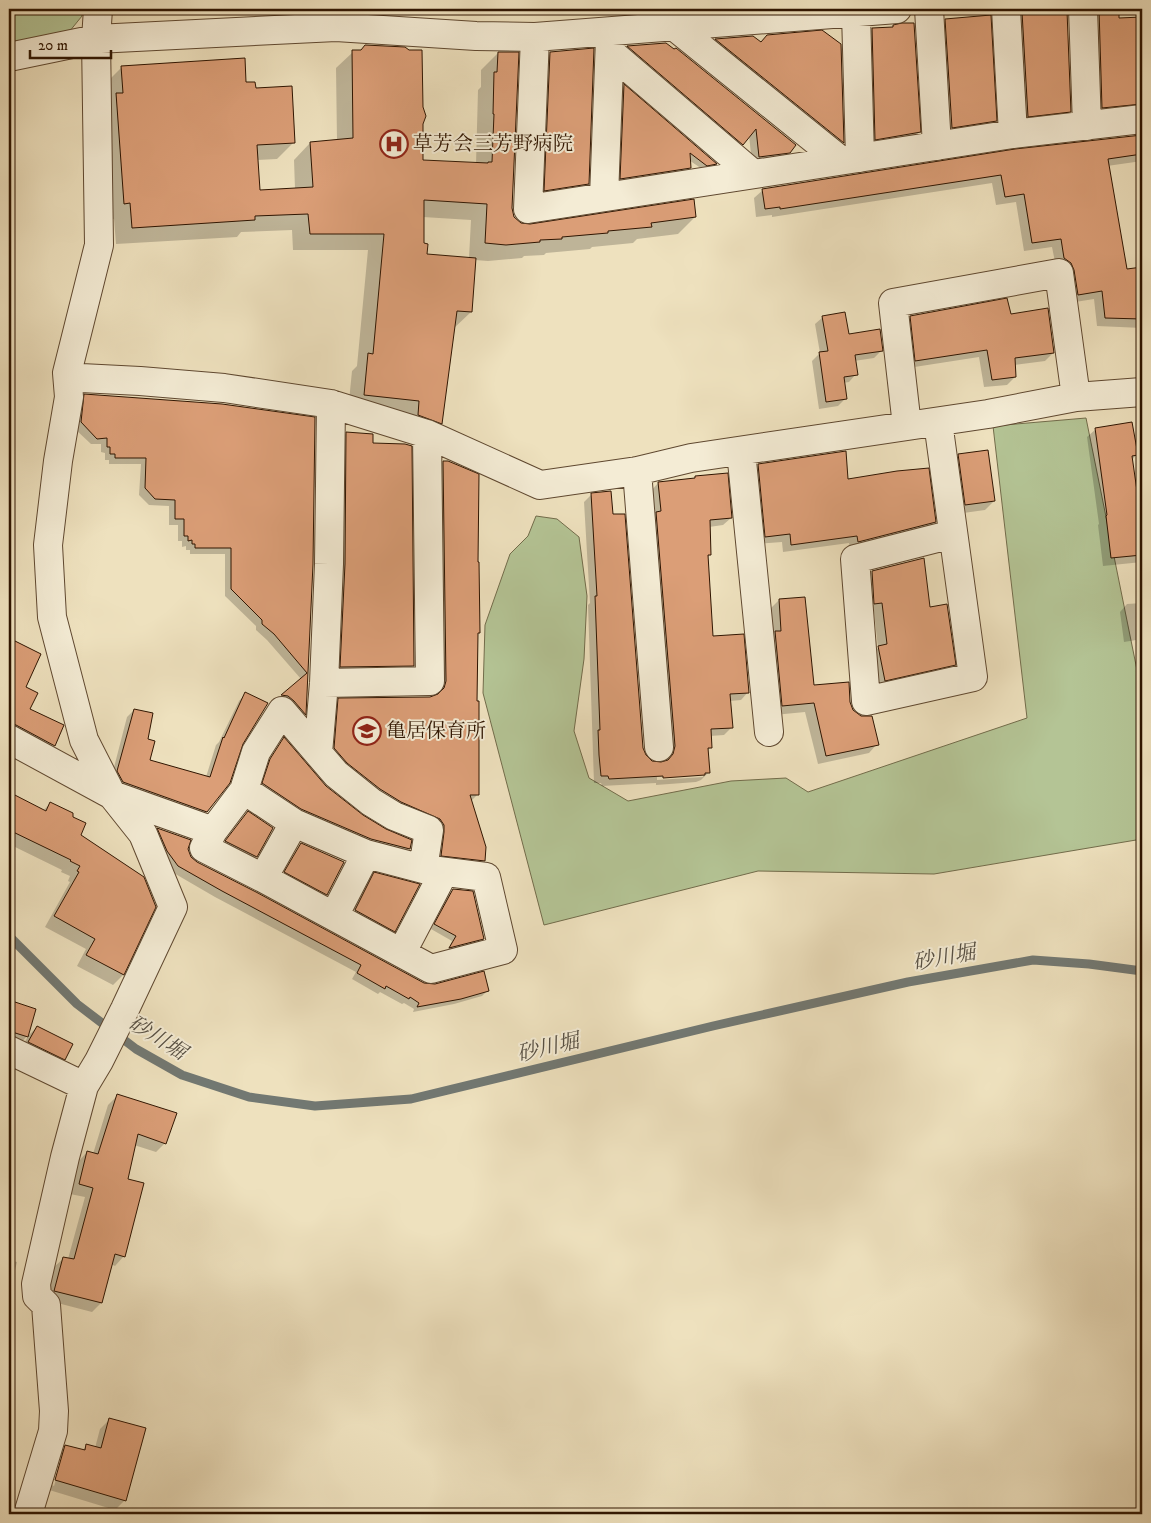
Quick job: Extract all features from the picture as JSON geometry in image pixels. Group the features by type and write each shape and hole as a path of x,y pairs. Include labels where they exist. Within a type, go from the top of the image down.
{"street":[{"path":"28,1514 53,1431 54,1411 46,1306 37,1296 36,1284 65,1157 84,1086 125,1009 173,907 143,834 112,795 84,740 52,617 48,544 58,461 69,397 67,373 99,245 96,39 98,9"},
{"path":"9,57 96,39 336,27 476,36 610,41 674,26 897,9"},
{"path":"929,9 937,146"},
{"path":"1006,9 1013,134"},
{"path":"1083,9 1087,126"},
{"path":"850,159 856,13"},
{"path":"674,26 850,159"},
{"path":"535,37 528,209 1013,134 1142,119"},
{"path":"610,41 753,174"},
{"path":"604,197 610,41"},
{"path":"907,426 893,303 1059,272 1076,397"},
{"path":"67,373 81,378 224,388 331,404 427,434 540,485 636,470 691,458 938,422 1076,397 1142,392"},
{"path":"318,753 324,683 329,564 331,404"},
{"path":"938,422 973,677 866,701 854,559 953,534"},
{"path":"324,683 430,681 427,434"},
{"path":"741,451 769,732"},
{"path":"636,470 659,747"},
{"path":"244,790 294,822 366,854 434,870 486,877 503,950 432,969 264,878 204,848 213,832 244,790 256,752 282,711 336,774 370,802 394,816 429,830 434,870 402,952"},
{"path":"9,739 112,795 213,832"},
{"path":"264,878 294,822"},
{"path":"334,916 366,854"},
{"path":"9,1050 84,1086"}],"green space":[{"path":"9,9 81,9 82,16 69,32 9,43"},
{"path":"1086,418 1139,680 1142,679 1142,839 934,874 758,871 544,925 483,693 485,625 510,554 528,536 536,516 557,519 579,537 587,596 584,659 574,731 589,778 628,801 731,781 786,778 808,792 1027,718 993,426"}],"building":[{"path":"1099,9 1119,9 1119,18 1142,17 1142,104 1102,108"},
{"path":"1067,11 1071,112 1028,117 1022,12"},
{"path":"991,15 997,121 952,128 945,19"},
{"path":"914,23 921,132 875,140 872,28 893,27 893,25"},
{"path":"822,30 841,44 844,143 715,39 753,36 761,42 767,35"},
{"path":"666,43 674,49 676,48 796,145 790,153 759,157 756,129 743,145 627,46"},
{"path":"365,45 405,47 409,50 422,50 423,107 426,116 423,124 423,160 488,163 492,162 494,72 497,72 498,52 519,52 512,208 514,217 521,223 530,224 694,199 696,217 651,223 652,227 506,245 485,243 487,204 424,200 424,243 428,244 427,254 476,258 472,312 457,311 442,424 418,415 419,401 364,395 368,353 373,354 384,234 310,234 308,214 255,216 255,220 132,228 130,203 124,204 116,93 123,93 121,66 245,58 246,82 255,82 256,88 292,86 295,143 257,145 260,190 313,187 310,142 353,138 352,50 361,50"},
{"path":"594,48 589,184 544,191 550,52"},
{"path":"624,84 717,164 707,166 690,153 691,168 620,179"},
{"path":"1142,135 1142,154 1108,159 1127,269 1142,267 1142,319 1105,318 1102,291 1078,295 1074,270 1071,263 1064,258 1061,239 1032,243 1024,194 1005,197 1001,175 780,209 780,207 765,209 762,189 1015,149"},
{"path":"1007,298 1011,314 1048,308 1054,353 1015,358 1016,377 992,380 987,350 915,361 910,316"},
{"path":"845,312 849,334 880,329 883,351 855,355 858,375 844,377 847,399 826,402 819,352 828,351 822,316"},
{"path":"84,394 222,404 315,417 313,564 306,715 288,696 281,695 307,673 274,634 262,624 262,620 231,589 231,548 195,548 192,540 188,541 188,536 184,536 184,519 175,519 175,500 155,499 145,488 146,458 115,458 115,454 110,454 110,447 107,447 107,438 97,439 81,422"},
{"path":"1132,422 1138,455 1132,456 1140,512 1142,511 1142,555 1111,558 1095,428"},
{"path":"346,432 373,434 373,443 412,446 414,666 340,667 345,564"},
{"path":"988,450 995,501 965,505 958,454"},
{"path":"846,451 848,479 929,468 936,522 858,542 857,536 791,545 790,534 765,537 758,464"},
{"path":"443,461 448,461 479,474 478,562 480,633 478,633 477,701 479,701 479,795 470,795 486,847 485,861 441,856 444,825 440,819 401,802 380,789 347,763 334,748 338,698 430,697 438,694 444,688 446,681"},
{"path":"728,473 732,518 710,520 711,555 708,555 713,636 744,634 749,693 730,694 733,728 711,729 712,748 708,748 710,773 663,778 663,776 609,779 608,776 601,776 595,596 597,596 591,493 611,491 613,514 625,514 643,748 646,755 652,761 661,762 668,760 673,754 675,746 656,512 661,511 658,482"},
{"path":"924,558 930,607 947,604 956,665 885,681 878,646 887,644 882,603 874,604 872,571"},
{"path":"805,597 814,685 849,682 850,702 853,710 861,716 872,716 879,745 826,756 814,703 782,706 775,631 781,631 779,599"},
{"path":"9,638 41,654 26,687 38,693 30,709 64,725 55,746 9,723"},
{"path":"245,692 268,703 243,744 230,783 207,812 123,782 117,771 134,709 153,713 148,739 155,741 150,760 210,777 223,737"},
{"path":"284,737 326,786 363,815 386,829 412,840 410,849 371,839 301,809 262,783 270,759"},
{"path":"9,792 46,811 50,802 73,813 73,817 86,823 81,835 144,877 156,907 124,975 86,955 95,939 54,916 79,872 77,871 80,866 9,830"},
{"path":"248,811 273,828 257,857 225,841"},
{"path":"157,828 191,840 188,849 191,857 197,862 424,983 435,984 484,971 489,991 461,999 417,1007 419,1003 410,997 409,999 386,986 385,989 357,973 361,965 178,866 167,851"},
{"path":"301,843 344,862 327,895 284,872"},
{"path":"374,872 420,884 395,932 355,910"},
{"path":"453,889 473,891 484,939 449,948 456,936 434,924"},
{"path":"9,1000 36,1009 28,1037 9,1031"},
{"path":"37,1026 73,1044 65,1060 28,1042"},
{"path":"117,1094 177,1113 166,1144 138,1134 128,1179 144,1183 125,1257 115,1254 102,1303 54,1291 63,1257 74,1259 93,1188 79,1184 87,1151 98,1154"},
{"path":"109,1418 146,1428 126,1501 55,1480 65,1445 85,1450 86,1444 101,1448"}],"waterway":[{"name":"砂川堀","path":"9,936 77,1004 136,1049 182,1075 249,1097 315,1106 411,1099 713,1026 908,982 1033,960 1089,964 1142,971"}],"place":[{"name":"草芳会三芳野病院","path":"394,144"},
{"name":"亀居保育所","path":"367,731"}]}
